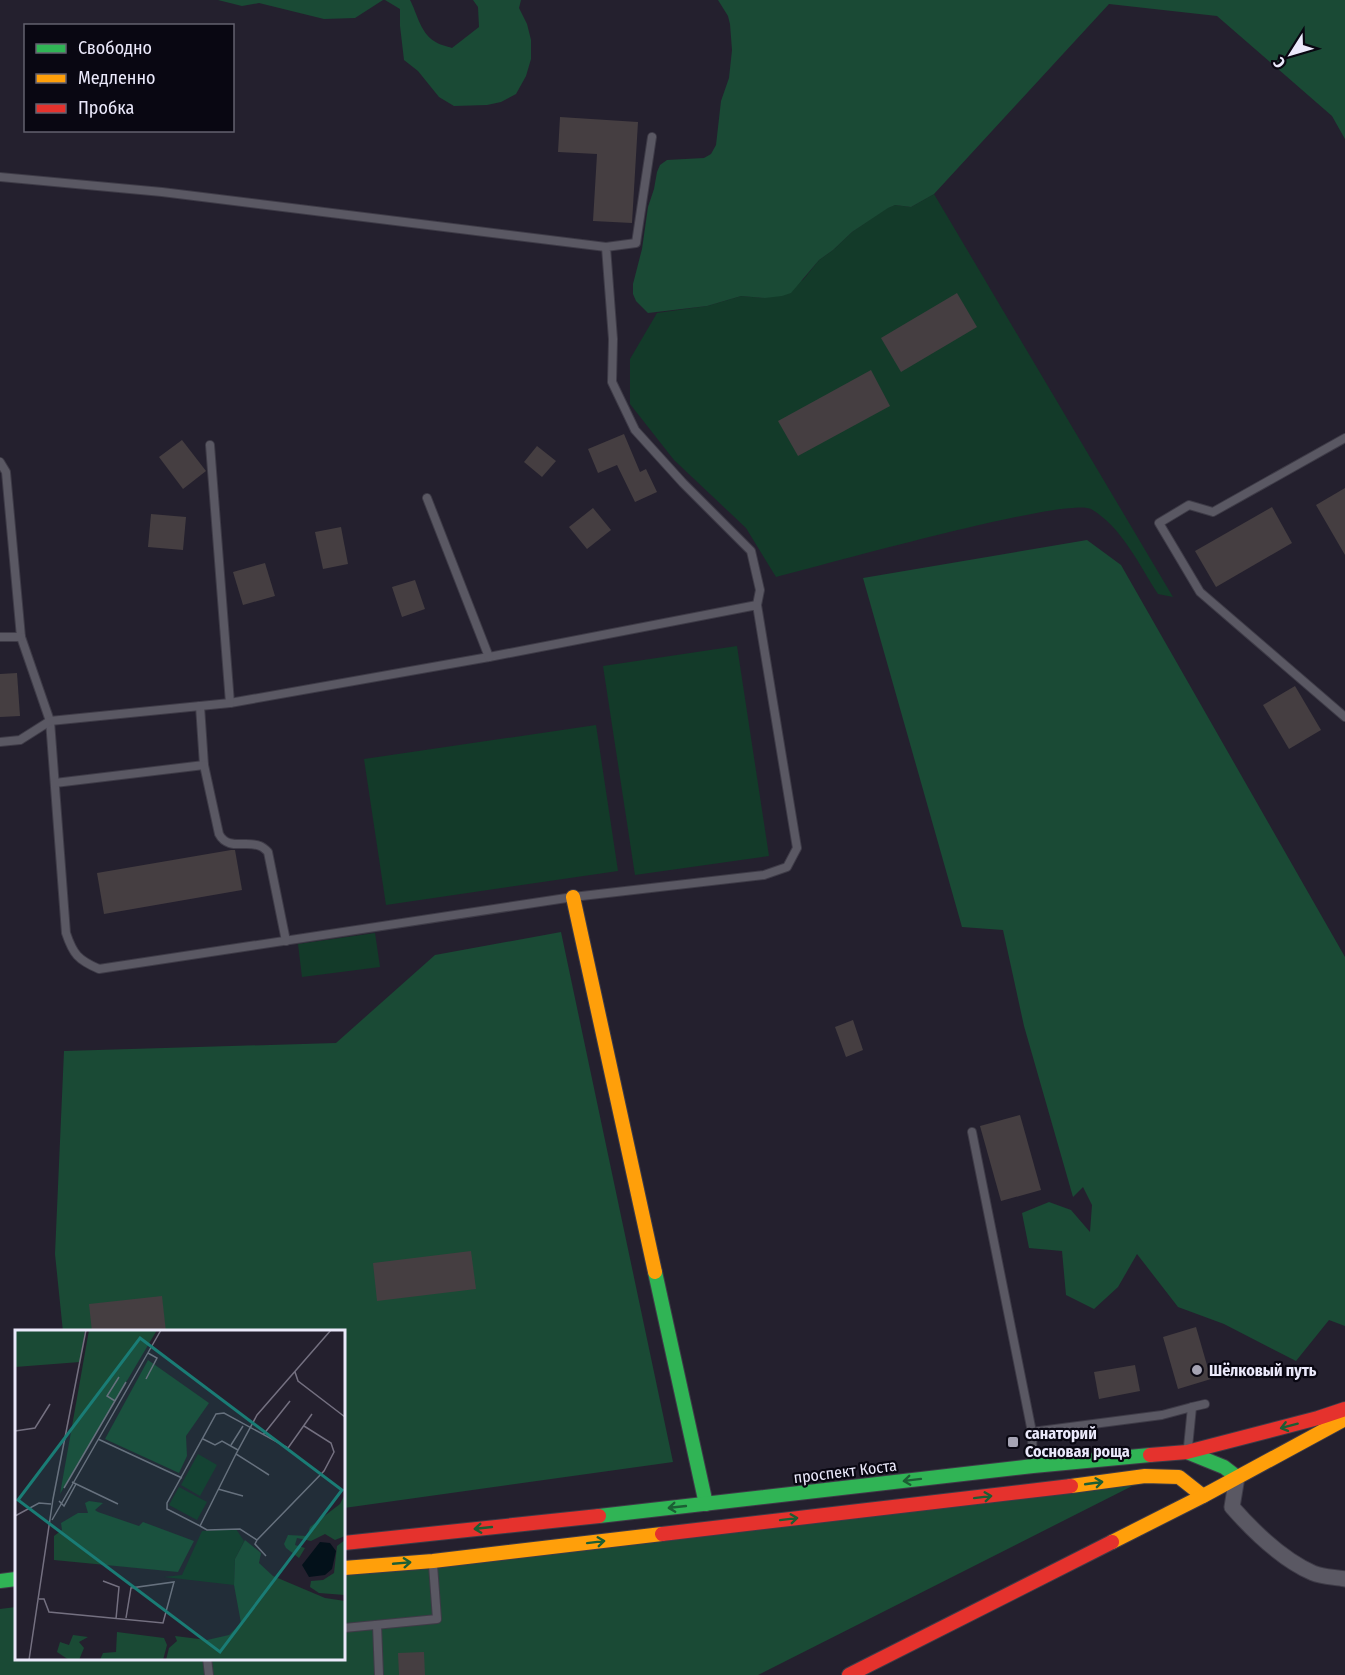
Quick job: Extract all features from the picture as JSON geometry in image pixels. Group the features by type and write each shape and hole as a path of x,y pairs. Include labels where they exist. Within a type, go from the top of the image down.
{"main road":[{"path":"573,897 706,1504"},
{"name":"проспект Коста","path":"345,1543 1033,1466 1187,1452 1345,1409"},
{"path":"849,1675 1203,1496 1345,1419"},
{"path":"1187,1452 1224,1467 1236,1478"},
{"path":"1033,1466 1036,1491"},
{"path":"345,1568 433,1561 1036,1491 1144,1476 1179,1477 1203,1496"},
{"path":"0,1581 15,1579"}],"street":[{"path":"1236,1478 1232,1507 1252,1529 1281,1553 1313,1573 1345,1580"}],"lane":[{"path":"0,177 162,192 606,247 636,243 652,137"},
{"path":"0,462 6,472 21,637 50,721 66,933 72,951 85,963 99,969 573,897 764,875 787,867 797,848 757,605 760,590 751,551 683,483 635,430 612,382 613,339 606,247"},
{"path":"1345,438 1213,512 1189,505 1159,523 1200,592 1345,717"},
{"path":"210,445 230,703"},
{"path":"427,498 489,657"},
{"path":"0,742 20,740 50,721 230,703 489,657 757,605"},
{"path":"0,637 21,637"},
{"path":"200,706 204,765 219,834 222,840 233,845 259,845 268,852 286,941"},
{"path":"55,783 204,765"},
{"path":"972,1131 1032,1432 1033,1466"},
{"path":"1032,1432 1162,1415 1205,1404"},
{"path":"1187,1452 1192,1407"},
{"path":"345,1628 437,1619 433,1561"},
{"path":"377,1625 379,1675"},
{"path":"207,1660 209,1675"}],"green space":[{"path":"218,0 383,0 355,18 324,19 259,3 242,6"},
{"path":"385,0 410,0 422,28 429,37 438,44 452,48 479,27 478,7 473,0 521,0 519,8 527,24 531,40 531,59 526,76 516,94 501,102 487,105 454,106 439,97 418,71 404,60 400,9"},
{"path":"718,0 1345,0 1345,139 1332,116 1217,16 1109,4 934,194 911,207 895,205 888,208 852,232 819,260 791,293 765,298 741,296 707,306 648,313 636,301 633,284 657,172 660,165 667,160 704,158 711,154 716,145 721,101 729,78 732,50 728,16"},
{"path":"934,194 1173,597 1158,594 1121,536 1102,517 1091,509 1073,508 992,522 776,577 746,528 674,460 630,404 630,359 657,313 707,306 741,296 765,298 803,280 819,260 852,232 887,208 895,205 911,207"},
{"path":"1087,540 1121,565 1345,957 1345,1326 1329,1320 1296,1361 1224,1324 1178,1307 1137,1254 1118,1287 1094,1309 1066,1295 1062,1251 1029,1248 1022,1213 1049,1202 1071,1210 1090,1232 1092,1205 1083,1187 1073,1197 1024,1026 1003,930 962,927 863,578"},
{"path":"737,646 769,856 635,875 603,666"},
{"path":"596,725 618,871 386,905 364,759"},
{"path":"561,932 673,1462 345,1508 345,1330 63,1330 55,1254 64,1051 336,1043 435,955"},
{"path":"375,933 380,967 302,977 298,944"},
{"path":"1150,1477 758,1675 0,1675 0,1609 15,1607 15,1660 345,1660 345,1574"}],"building":[{"path":"560,117 638,122 632,223 593,221 597,154 558,152"},
{"path":"957,293 977,327 901,372 881,338"},
{"path":"871,370 890,406 798,456 778,421"},
{"path":"624,434 640,472 646,469 657,492 635,502 617,465 598,473 588,449"},
{"path":"182,440 206,471 183,489 159,457"},
{"path":"537,446 556,461 542,477 524,462"},
{"path":"1345,488 1345,555 1316,505"},
{"path":"1272,507 1292,543 1216,587 1195,551"},
{"path":"593,508 611,530 587,549 569,527"},
{"path":"151,514 186,517 183,550 148,547"},
{"path":"341,527 348,564 323,569 315,532"},
{"path":"265,563 275,596 243,605 233,572"},
{"path":"415,580 425,609 402,617 392,587"},
{"path":"17,673 20,716 0,717 0,674"},
{"path":"1295,686 1321,730 1289,749 1263,705"},
{"path":"235,850 242,890 104,914 97,873"},
{"path":"853,1020 863,1050 846,1057 835,1027"},
{"path":"1020,1115 1041,1190 1001,1201 980,1126"},
{"path":"471,1251 476,1289 377,1301 373,1263"},
{"path":"162,1296 166,1330 92,1330 89,1304"},
{"path":"1196,1327 1211,1379 1178,1389 1163,1337"},
{"path":"1135,1365 1140,1391 1099,1399 1094,1372"},
{"path":"424,1652 425,1675 399,1675 398,1653"}],"traffic: fast":[{"path":"655,1272 706,1504"},
{"path":"1187,1452 1224,1467 1237,1477"},
{"path":"599,1516 1033,1466 1150,1455"},
{"path":"0,1581 15,1579"}],"traffic: slow":[{"path":"573,897 655,1272"},
{"path":"1112,1542 1203,1496 1345,1419"},
{"path":"1071,1486 1145,1476 1179,1477 1203,1496"},
{"path":"345,1568 433,1561 662,1534"}],"traffic: jam":[{"path":"1150,1455 1187,1452 1345,1409"},
{"path":"662,1534 1071,1486"},
{"path":"345,1543 599,1516"},
{"path":"849,1675 1112,1542"}],"place":[{"name":"Шёлковый путь","path":"1197,1370"},
{"name":"санаторий Сосновая роща","path":"1013,1442"}]}
